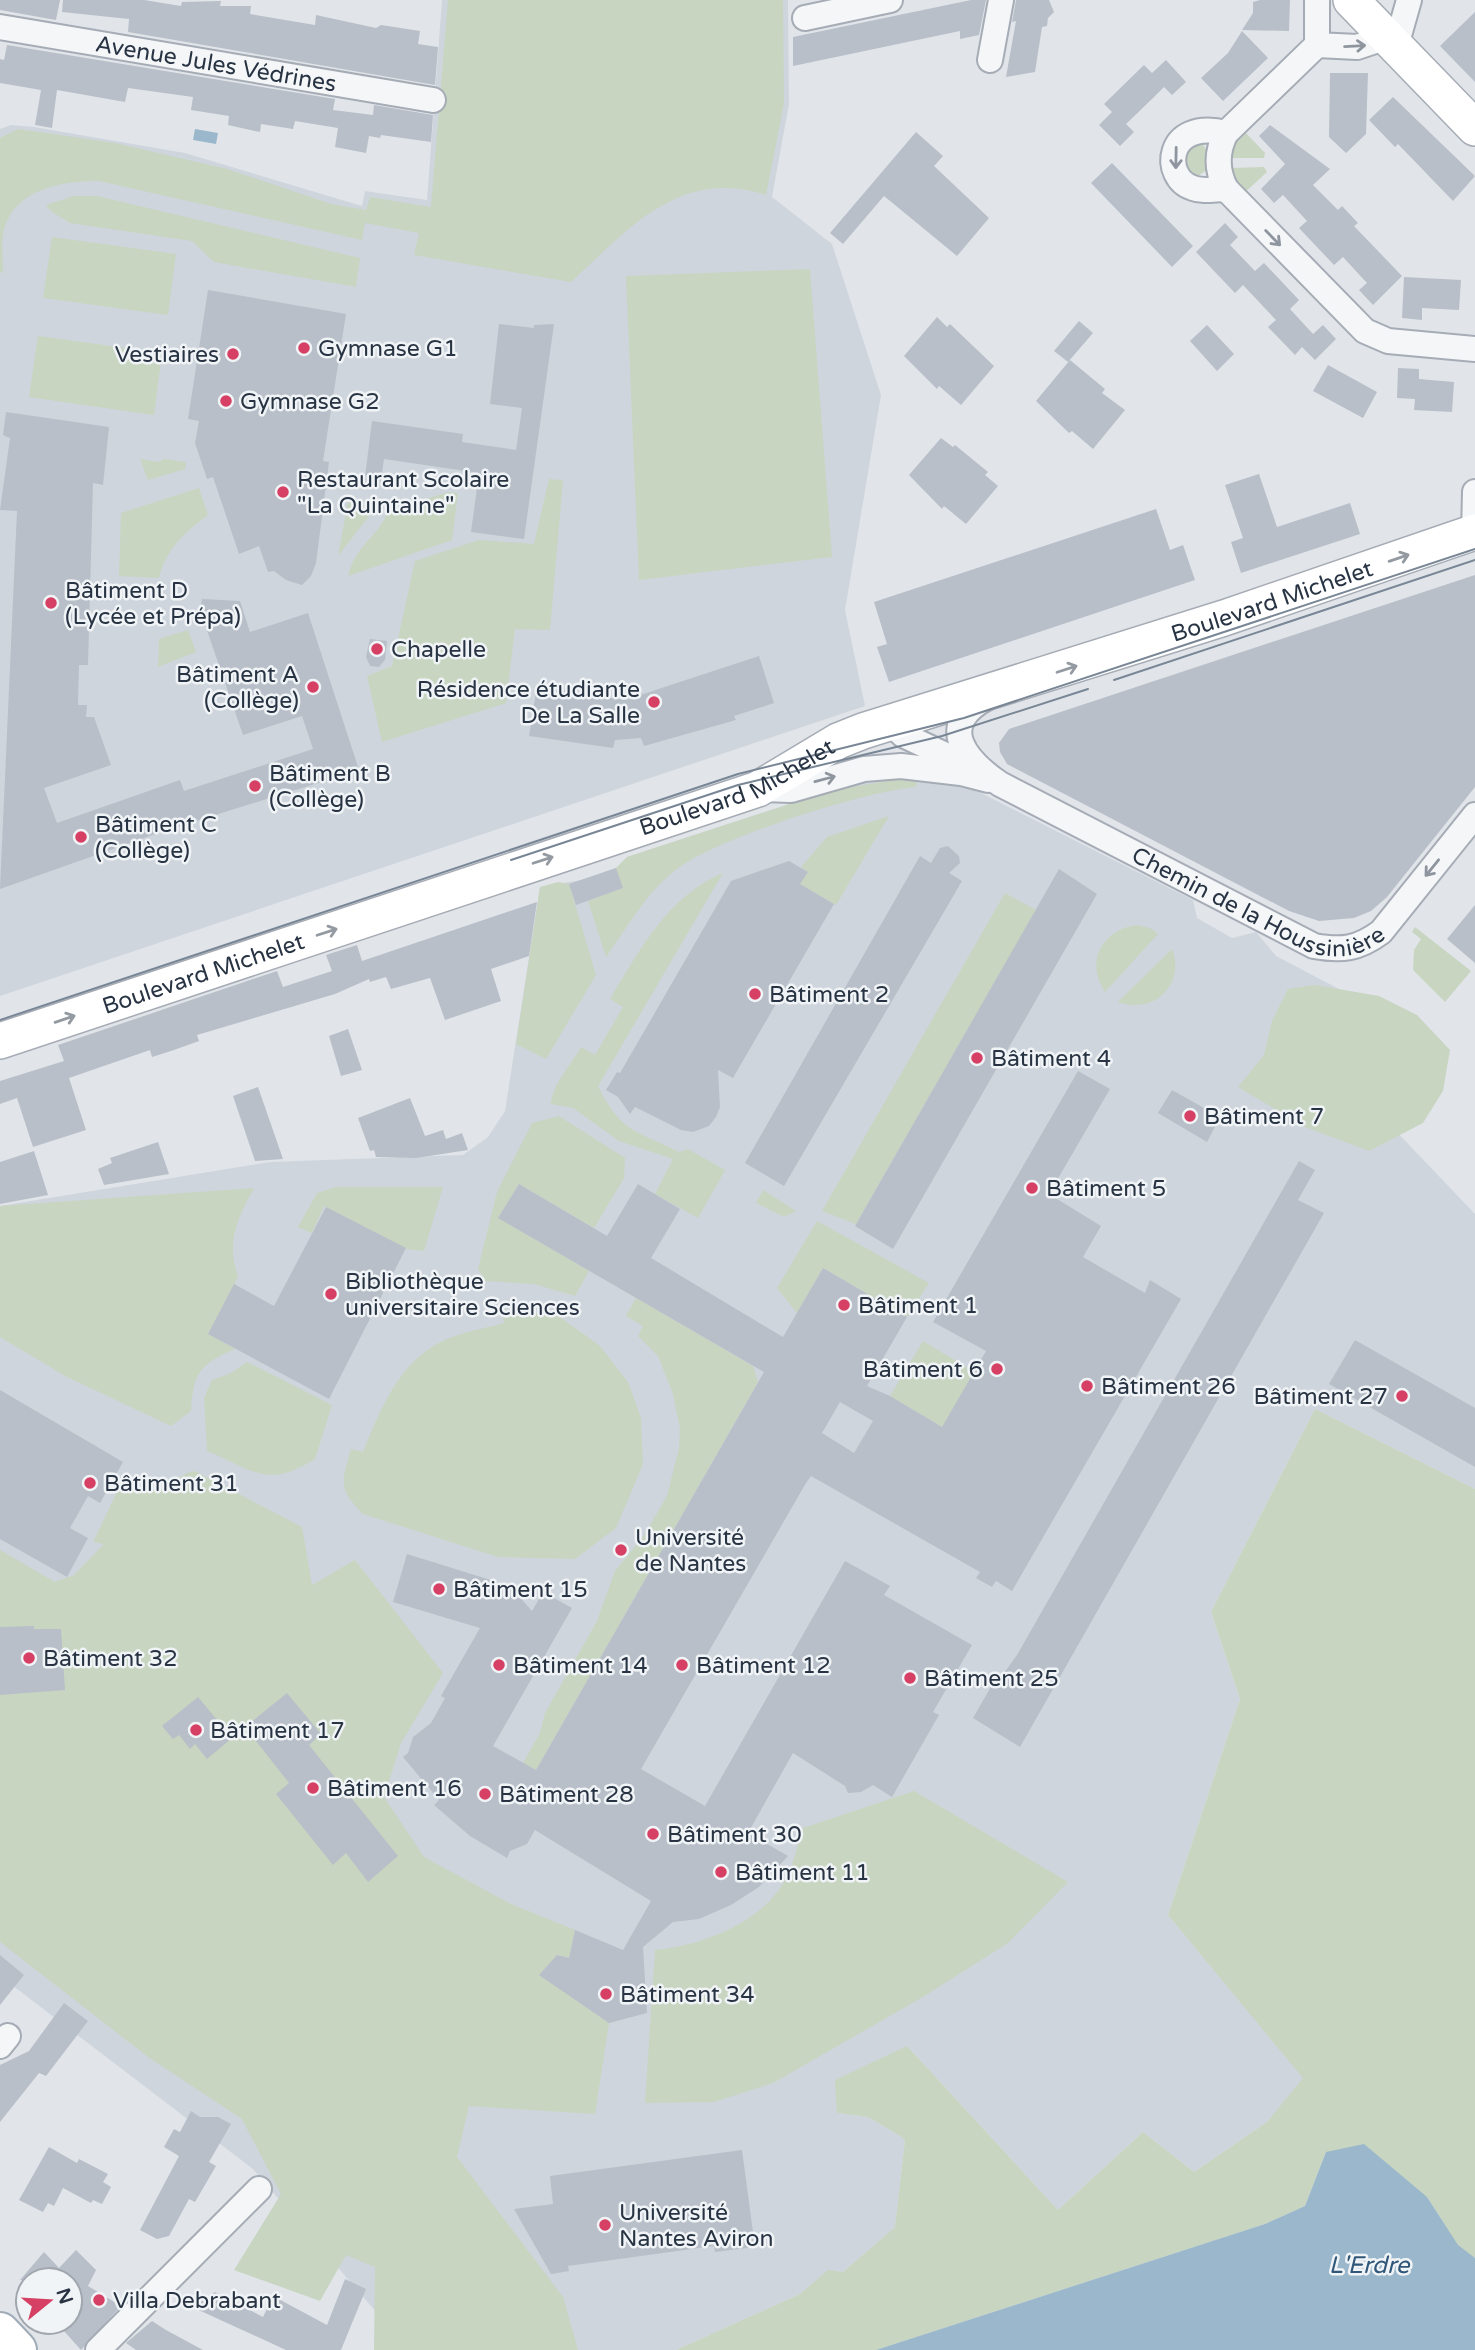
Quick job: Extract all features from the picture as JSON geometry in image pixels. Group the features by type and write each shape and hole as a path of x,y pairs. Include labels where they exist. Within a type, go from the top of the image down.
{"main road":[{"path":"0,2332 17,2350"}],"street":[{"path":"805,18 890,0"},
{"path":"990,60 1002,0"},
{"path":"1317,0 1317,45 1226,134 1218,162 1226,189 1365,331 1388,341 1475,349"},
{"path":"1351,0 1475,128"},
{"path":"1391,42 1409,0"},
{"name":"Avenue Jules Védrines","path":"0,27 433,100"},
{"path":"1317,45 1357,47 1391,42"},
{"path":"1226,134 1211,130 1191,132 1182,137 1176,147 1174,159 1176,172 1185,185 1202,190 1226,189"},
{"path":"1475,492 1475,533"},
{"name":"Boulevard Michelet","path":"0,1041 758,789 838,741 890,722 1224,618 1475,533"},
{"name":"Chemin de la Houssinière","path":"977,769 960,743 961,724 975,705 1002,689"},
{"name":"Chemin de la Houssinière","path":"890,722 903,736 977,769 1000,784 1308,944 1348,950 1367,942 1390,922 1475,815"},
{"name":"Chemin de la Houssinière","path":"758,789 791,790 864,769 901,766 961,774 1000,784"},
{"path":"98,2350 259,2189"}],"shaded area":[{"path":"442,0 788,0 789,104 772,197 832,244 881,395 845,610 865,706 0,996 0,129 11,125 34,127 185,153 362,206 365,191 427,200"},
{"name":"Université de Nantes","path":"907,779 953,784 979,792 1193,900 1197,918 1232,938 1256,932 1276,956 1339,989 1407,1035 1394,1129 1475,1214 1475,1489 1315,1409 1211,1612 1240,1699 1168,1915 1304,2078 1267,2122 1194,2172 1143,2132 1058,2210 907,2046 837,2113 868,2117 905,2139 895,2227 843,2272 828,2271 800,2294 676,2350 409,2350 253,2169 0,1976 0,1206 270,1162 463,1155 488,1137 505,1111 540,887 581,880 616,868 627,857 832,790 863,783"}],"green space":[{"path":"448,0 783,0 784,103 766,195 735,189 707,189 681,196 635,224 571,282 414,255 419,233 365,223 362,240 99,181 71,183 56,185 30,196 10,215 3,234 3,273 0,272 0,138 18,129 115,143 227,169 331,204 366,210 370,197 431,207"},
{"path":"1244,131 1265,153 1264,158 1229,158 1237,137"},
{"path":"1201,142 1208,152 1209,168 1197,177 1190,175 1184,162 1184,152"},
{"path":"1264,167 1267,172 1241,196 1230,168"},
{"path":"74,196 97,196 360,258 356,287 214,262 192,241 70,223 46,205"},
{"path":"52,237 176,254 168,315 43,298"},
{"path":"810,269 832,557 639,580 626,276"},
{"path":"38,336 162,353 154,415 29,397"},
{"path":"140,459 186,462 185,469 148,480"},
{"path":"549,479 563,480 550,630 515,629 506,703 382,742 367,676 392,666 415,561 479,540 534,544"},
{"path":"199,488 208,515 178,542 166,558 159,578 119,576 121,513"},
{"path":"448,492 458,493 452,540 348,576 356,556 379,528 388,511"},
{"path":"348,502 373,511 338,556"},
{"path":"188,630 196,652 158,667 159,639"},
{"path":"894,780 917,780 916,787 862,797 789,819 752,832 691,860 653,891 606,957 588,901 622,888 616,868 627,857 832,790"},
{"path":"889,816 836,905 800,884 808,872 801,867 827,837"},
{"path":"723,873 598,1086 615,1113 631,1129 679,1152 688,1149 725,1170 698,1218 655,1194 673,1159 619,1141 573,1108 551,1104 558,1082 581,1047 595,1055 623,1007 610,999 644,944 686,896"},
{"path":"558,882 569,884 596,975 546,1059 516,1044 540,887"},
{"path":"1005,893 1036,910 856,1224 822,1211"},
{"path":"1136,925 1150,928 1158,934 1105,992 1096,970 1100,950 1114,934"},
{"path":"1415,927 1471,971 1445,1002 1413,970 1414,950 1421,939 1412,932"},
{"path":"1172,949 1174,974 1163,994 1143,1004 1118,1002"},
{"path":"1315,985 1379,996 1417,1015 1450,1050 1443,1091 1423,1123 1369,1151 1305,1127 1238,1087 1264,1055 1272,1021 1288,989"},
{"path":"559,1116 625,1158 624,1178 594,1228 519,1184 499,1218 589,1271 575,1296 534,1284 485,1281 478,1269 497,1192 532,1123"},
{"path":"336,1187 443,1187 424,1251 407,1249 324,1206 312,1233 298,1227 317,1193"},
{"path":"254,1188 238,1220 233,1241 238,1277 208,1334 235,1349 206,1365 201,1371 194,1387 191,1411 171,1426 67,1377 0,1337 0,1206"},
{"path":"763,1190 796,1211 784,1217 756,1203"},
{"path":"817,1221 929,1283 907,1317 823,1268 797,1313 777,1288"},
{"path":"636,1298 753,1366 758,1382 536,1770 523,1763 540,1733 545,1713 597,1621 615,1571 643,1537 667,1496 679,1448 680,1428 673,1394 658,1356 638,1336 643,1326 626,1316"},
{"path":"501,1309 558,1316 599,1345 628,1382 641,1418 643,1464 616,1528 575,1559 498,1557 363,1514 345,1490 344,1477 351,1449 363,1452 392,1390 413,1362 448,1339 504,1323"},
{"path":"923,1341 976,1373 942,1427 890,1396"},
{"path":"247,1362 332,1405 315,1459 299,1468 272,1475 250,1470 207,1451 204,1398 212,1380 231,1373"},
{"path":"1315,1409 1475,1489 1475,2258 1458,2246 1427,2197 1326,2152 1305,2206 1265,2224 876,2350 676,2350 800,2294 828,2270 843,2272 895,2227 905,2139 868,2117 837,2113 835,2080 907,2046 1058,2210 1143,2132 1194,2172 1267,2122 1303,2078 1168,1915 1240,1699 1211,1612"},
{"path":"195,1471 302,1527 312,1585 355,1560 443,1673 401,1743 384,1797 424,1857 511,1904 575,1930 569,1958 557,1955 540,1975 609,2023 595,2114 469,2106 457,2157 563,2297 578,2350 374,2350 375,2267 346,2255 320,2301 234,2270 281,2194 242,2119 148,2057 0,1942 0,1550 55,1582 74,1575 104,1544 93,1542 119,1488 138,1492 151,1491"},
{"path":"914,1791 1068,1882 1008,1943 923,1997 773,2083 714,2102 645,2103 655,1950 673,1948 729,1930 761,1909 775,1895 788,1874 803,1828"}],"water":[{"path":"195,129 218,133 216,144 193,140"},
{"name":"L'Erdre","path":"1364,2144 1427,2197 1458,2245 1475,2258 1475,2350 876,2350 1265,2224 1305,2206 1326,2152"}],"building":[{"path":"0,0 60,0 56,20 0,10"},
{"path":"63,0 144,0 181,6 182,2 221,1 220,6 251,6 250,14 315,25 316,15 376,28 381,25 420,31 418,44 438,47 435,85 128,32 129,19 62,12"},
{"path":"971,0 986,0 979,35 960,39 960,31 793,66 793,37"},
{"path":"1016,0 1049,0 1054,12 1048,18 1047,26 1042,27 1035,72 1006,77 1016,21 1012,22"},
{"path":"1290,0 1289,31 1242,30 1253,13 1253,2"},
{"path":"1475,12 1475,82 1440,46"},
{"path":"1242,31 1268,58 1223,101 1201,78 1228,53"},
{"path":"7,45 335,99 333,110 373,115 374,105 433,115 431,142 381,135 380,138 369,136 366,153 335,147 338,128 295,121 293,129 261,124 260,132 228,125 229,116 191,110 193,97 128,88 125,102 57,90 52,128 35,125 41,90 0,83 0,59 4,60"},
{"path":"1166,60 1186,82 1172,95 1164,87 1126,124 1134,132 1120,146 1099,125 1112,112 1104,104 1144,65 1152,73"},
{"path":"1330,73 1368,73 1366,134 1346,153 1329,137"},
{"path":"1393,97 1475,176 1453,201 1398,144 1395,147 1369,120"},
{"path":"1270,125 1330,169 1313,185 1338,210 1342,206 1358,223 1354,226 1402,276 1373,305 1359,290 1367,283 1343,257 1334,265 1299,228 1307,221 1283,195 1274,203 1261,189 1285,164 1259,136"},
{"path":"916,132 943,156 934,166 989,218 957,256 884,196 843,244 830,233"},
{"path":"1112,163 1193,246 1172,267 1091,183"},
{"path":"1225,223 1238,237 1230,245 1255,271 1264,263 1299,300 1290,309 1313,334 1323,325 1336,339 1315,360 1302,347 1295,355 1268,327 1276,320 1243,285 1235,293 1196,252"},
{"path":"1404,277 1461,280 1459,310 1422,308 1422,320 1402,318"},
{"path":"208,290 346,314 323,461 329,462 316,563 311,576 302,585 286,580 274,571 268,572 259,546 239,554 213,477 207,479 195,443 199,421 188,419"},
{"path":"937,317 947,327 950,324 994,366 961,405 939,386 937,389 904,356"},
{"path":"1079,321 1093,333 1068,362 1054,351"},
{"path":"499,324 534,328 534,325 554,324 524,539 471,532 479,473 384,459 380,487 364,485 372,421 463,434 462,442 516,450 522,408 490,404"},
{"path":"1207,325 1234,354 1217,371 1190,341"},
{"path":"1070,360 1105,389 1102,393 1125,410 1093,449 1072,431 1069,433 1036,401"},
{"path":"1328,365 1377,392 1363,418 1313,391"},
{"path":"1398,368 1419,369 1419,379 1454,382 1452,412 1414,410 1415,399 1397,398"},
{"path":"6,412 109,427 103,485 93,483 88,665 79,665 78,705 87,705 86,717 94,717 111,765 44,788 57,823 180,780 184,791 313,749 302,716 243,735 200,610 202,599 240,601 250,632 308,613 360,773 350,773 161,832 0,889 17,511 0,510 10,438 3,435"},
{"path":"941,438 953,447 955,445 988,472 985,475 998,486 966,524 944,506 942,509 909,475"},
{"path":"1259,474 1277,527 1350,503 1360,534 1241,573 1231,542 1243,538 1225,485"},
{"path":"1156,509 1170,550 1183,545 1195,580 889,682 877,647 887,644 874,602"},
{"path":"1475,575 1475,787 1387,897 1371,911 1354,918 1319,921 1289,911 1007,764 1000,752 999,743 1009,729"},
{"name":"Chapelle","path":"370,639 387,641 385,660 379,667 370,666 366,657"},
{"name":"Résidence étudiante De La Salle","path":"759,656 774,703 734,716 736,720 644,746 641,738 615,740 613,748 529,736 537,686 625,700"},
{"path":"948,846 959,856 960,863 949,873 962,881 784,1186 745,1163 920,856 931,863 940,848"},
{"name":"Bâtiment 2","path":"789,861 808,872 800,884 834,904 733,1078 718,1070 720,1107 716,1117 709,1126 693,1132 681,1130 635,1107 630,1114 618,1097 606,1090 617,1072 620,1073 731,881"},
{"path":"616,868 623,888 576,905 569,884"},
{"name":"Bâtiment 4","path":"1059,869 1097,894 893,1249 855,1226"},
{"path":"537,902 529,956 491,969 501,1001 445,1020 430,978 391,989 386,977 370,982 369,979 335,994 197,1035 199,1041 171,1051 152,1057 150,1050 69,1078 86,1130 33,1147 17,1098 0,1104 0,1081 64,1061 58,1045 277,971 283,987 332,971 326,955 357,945 362,961"},
{"path":"1475,905 1475,963 1447,939"},
{"path":"348,1029 362,1070 341,1076 329,1036"},
{"path":"1078,1071 1110,1089 1049,1194 1101,1226 1083,1257 1145,1293 1150,1280 1181,1299 1012,1591 996,1581 992,1587 976,1578 980,1572 811,1476 641,1769 705,1806 845,1561 890,1586 884,1595 972,1645 933,1712 939,1715 892,1797 873,1785 861,1792 848,1793 845,1786 793,1753 748,1833 788,1856 759,1887 731,1905 699,1919 673,1922 643,1947 647,2013 609,2023 539,1975 557,1955 569,1958 575,1930 623,1950 651,1901 535,1830 527,1844 510,1851 507,1858 470,1836 434,1805 439,1800 403,1757 408,1753 413,1737 431,1723 445,1698 441,1696 480,1628 393,1602 407,1554 510,1586 532,1611 543,1592 572,1608 493,1746 536,1770 764,1372 498,1218 519,1184 607,1236 638,1184 680,1209 651,1258 783,1337 823,1268 907,1317 867,1386 890,1396 942,1427 986,1351 933,1322","holes":["840,1402 873,1421 854,1453 822,1433"]},
{"path":"258,1087 283,1159 255,1161 233,1096"},
{"name":"Bâtiment 7","path":"1172,1090 1220,1117 1207,1142 1158,1113"},
{"path":"410,1098 425,1136 443,1130 446,1139 462,1133 468,1150 416,1158 376,1157 374,1150 370,1151 358,1118"},
{"path":"158,1142 169,1174 104,1185 98,1169 112,1163 110,1158"},
{"path":"34,1151 48,1195 0,1204 0,1162"},
{"path":"1299,1161 1315,1170 1298,1200 1324,1213 1020,1747 973,1718 996,1678 999,1680 1017,1655"},
{"name":"Bibliothèque universitaire Sciences","path":"326,1207 406,1248 329,1399 208,1334 234,1284 274,1306"},
{"name":"Bâtiment 27","path":"1355,1340 1475,1408 1475,1467 1329,1384"},
{"name":"Bâtiment 31","path":"0,1390 123,1462 100,1503 88,1496 70,1528 88,1538 67,1577 0,1539"},
{"name":"Bâtiment 32","path":"34,1626 34,1629 61,1629 65,1690 0,1695 0,1627"},
{"name":"Bâtiment 16","path":"287,1693 321,1734 309,1745 398,1856 368,1882 346,1853 333,1865 276,1794 289,1783 245,1727"},
{"name":"Bâtiment 17","path":"198,1697 232,1738 207,1759 195,1744 190,1749 179,1735 173,1739 162,1726"},
{"path":"0,1955 24,1975 0,2005"},
{"path":"64,2003 88,2021 46,2076 39,2073 0,2122 0,2065 29,2051"},
{"path":"191,2111 200,2117 218,2117 231,2124 209,2162 216,2166 195,2202 189,2199 169,2236 157,2239 140,2230 179,2156 164,2147 174,2129 180,2132"},
{"path":"49,2147 77,2163 79,2159 108,2174 103,2182 111,2187 102,2204 93,2200 91,2203 63,2188 54,2206 48,2203 43,2212 19,2200"},
{"name":"Université Nantes Aviron","path":"742,2150 755,2247 715,2252 714,2246 568,2266 569,2271 551,2274 514,2209 553,2204 550,2176"},
{"path":"76,2250 96,2270 88,2286 121,2306 81,2350 68,2336 84,2336 84,2266 61,2266"},
{"path":"44,2252 57,2266 32,2266"},
{"path":"345,2279 366,2289 341,2350 286,2350 192,2307 215,2292 263,2317 273,2296 327,2325"},
{"path":"152,2321 203,2350 136,2350 126,2343"}],"tram line":[{"path":"0,1020 738,774 964,718 1475,549"},
{"path":"1114,680 1475,560"},
{"path":"511,860 738,785 942,736 1088,689"}],"place":[{"name":"Gymnase G1","path":"304,348"},
{"name":"Vestiaires","path":"233,354"},
{"name":"Gymnase G2","path":"226,401"},
{"name":"Restaurant Scolaire \"La Quintaine\"","path":"283,492"},
{"name":"Bâtiment D (Lycée et Prépa)","path":"51,603"},
{"name":"Chapelle","path":"377,649"},
{"name":"Bâtiment A (Collège)","path":"313,687"},
{"name":"Résidence étudiante De La Salle","path":"654,702"},
{"name":"Bâtiment B (Collège)","path":"255,786"},
{"name":"Bâtiment C (Collège)","path":"81,837"},
{"name":"Bâtiment 2","path":"755,994"},
{"name":"Bâtiment 4","path":"977,1058"},
{"name":"Bâtiment 7","path":"1190,1116"},
{"name":"Bâtiment 5","path":"1032,1188"},
{"name":"Bibliothèque universitaire Sciences","path":"331,1294"},
{"name":"Bâtiment 1","path":"844,1305"},
{"name":"Bâtiment 6","path":"997,1369"},
{"name":"Bâtiment 26","path":"1087,1386"},
{"name":"Bâtiment 27","path":"1402,1396"},
{"name":"Bâtiment 31","path":"90,1483"},
{"name":"Université de Nantes","path":"621,1550"},
{"name":"Bâtiment 15","path":"439,1589"},
{"name":"Bâtiment 32","path":"29,1658"},
{"name":"Bâtiment 14","path":"499,1665"},
{"name":"Bâtiment 12","path":"682,1665"},
{"name":"Bâtiment 25","path":"910,1678"},
{"name":"Bâtiment 17","path":"196,1730"},
{"name":"Bâtiment 16","path":"313,1788"},
{"name":"Bâtiment 28","path":"485,1794"},
{"name":"Bâtiment 30","path":"653,1834"},
{"name":"Bâtiment 11","path":"721,1872"},
{"name":"Bâtiment 34","path":"606,1994"},
{"name":"Université Nantes Aviron","path":"605,2225"},
{"name":"Villa Debrabant","path":"99,2300"}]}
